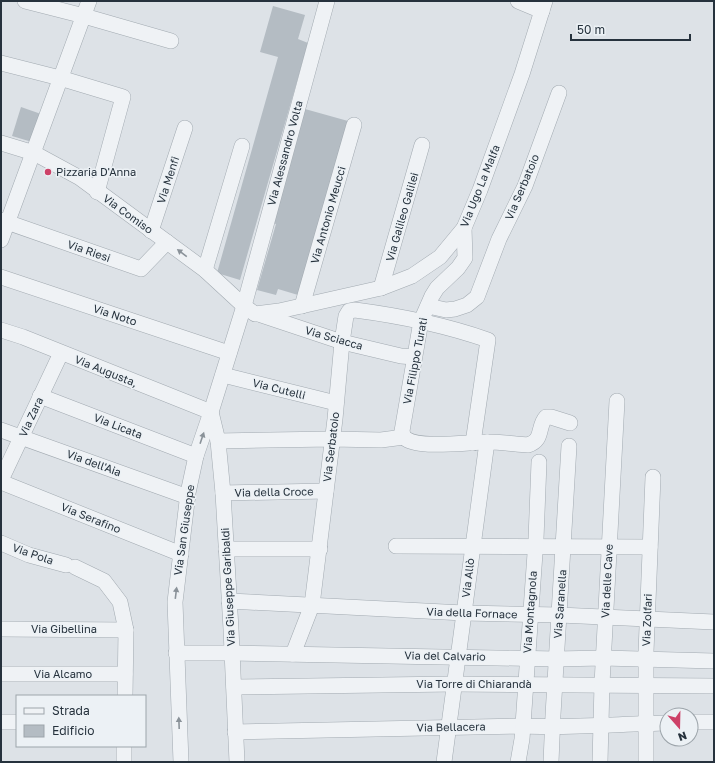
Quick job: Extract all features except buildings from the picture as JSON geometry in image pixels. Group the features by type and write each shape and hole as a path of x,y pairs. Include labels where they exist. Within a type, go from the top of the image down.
{"street":[{"path":"25,1 171,41"},
{"path":"1,240 4,221 34,153 89,1"},
{"name":"Via Alessandro Volta","path":"249,310 327,1"},
{"path":"518,1 543,6"},
{"name":"Via Ugo La Malfa","path":"249,310 278,311 381,288 412,276 440,257 464,228 480,190 520,81 543,6"},
{"path":"1,63 60,78 123,97 97,192"},
{"name":"Via Serbatoio","path":"428,306 446,310 456,309 467,305 477,297 499,239 525,186 559,93"},
{"name":"Via Antonio Meucci","path":"302,306 354,125"},
{"name":"Via Menfi","path":"151,231 185,128"},
{"name":"Via Comiso","path":"1,143 34,153 80,178 205,270 249,310"},
{"name":"Via Galileo Galilei","path":"381,288 422,145"},
{"path":"205,270 242,146"},
{"name":"Via Riesi","path":"4,221 141,269 166,242"},
{"name":"Via Filippo Turati","path":"404,437 402,431 421,321 437,288 458,268 464,258 464,228"},
{"name":"Via Noto","path":"1,277 230,353"},
{"name":"Via Sciacca","path":"249,310 342,342 401,356 414,357"},
{"name":"Via San Giuseppe","path":"181,762 174,602 188,497 196,456 230,353 249,310"},
{"name":"Via Serbatoio","path":"294,654 312,605 320,549 346,316 349,311 362,311 421,321"},
{"name":"Via Allò","path":"421,321 488,340 472,547 444,762"},
{"name":"Via Augusta,","path":"1,330 23,337 211,412"},
{"name":"Via Zara","path":"1,481 61,353"},
{"name":"Via Cutelli","path":"223,375 336,403"},
{"name":"Via Licata","path":"40,396 196,456"},
{"name":"Via delle Cave","path":"600,762 605,617 618,401"},
{"name":"Via Giuseppe Garibaldi","path":"211,412 218,441 223,493 237,762"},
{"path":"218,441 332,439 381,440 404,437 407,440 418,444 480,443 528,445 533,444 539,437 543,420 546,417 551,417 570,423"},
{"name":"Via dell'Aia","path":"1,430 188,497"},
{"name":"Via Saranella","path":"551,762 554,685 569,446"},
{"name":"Via Montagnola","path":"518,762 526,684 539,462"},
{"name":"Via Zolfari","path":"646,762 646,660 653,477"},
{"name":"Via Serafino","path":"1,481 181,554"},
{"name":"Via della Croce","path":"223,493 326,492"},
{"name":"Via Pola","path":"1,543 30,555 70,566 104,582 120,602 126,630 125,695"},
{"path":"396,546 563,548 650,547"},
{"path":"226,549 320,549"},
{"name":"Via della Fornace","path":"229,601 464,614 559,615 714,622"},
{"name":"Via Gibellina","path":"1,629 126,630"},
{"name":"Via del Calvario","path":"176,653 556,659 603,658 714,661"},
{"name":"Via Alcamo","path":"1,674 125,674"},
{"name":"Via Torre di Chiarandà","path":"234,687 454,684 646,684 714,686"},
{"path":"1,722 16,722"},
{"path":"699,722 714,722"},
{"name":"Via Bellacera","path":"236,732 448,727 601,726 659,723"},
{"path":"124,747 124,762"}],"place":[{"name":"Pizzaria D'Anna","path":"48,172"}]}
